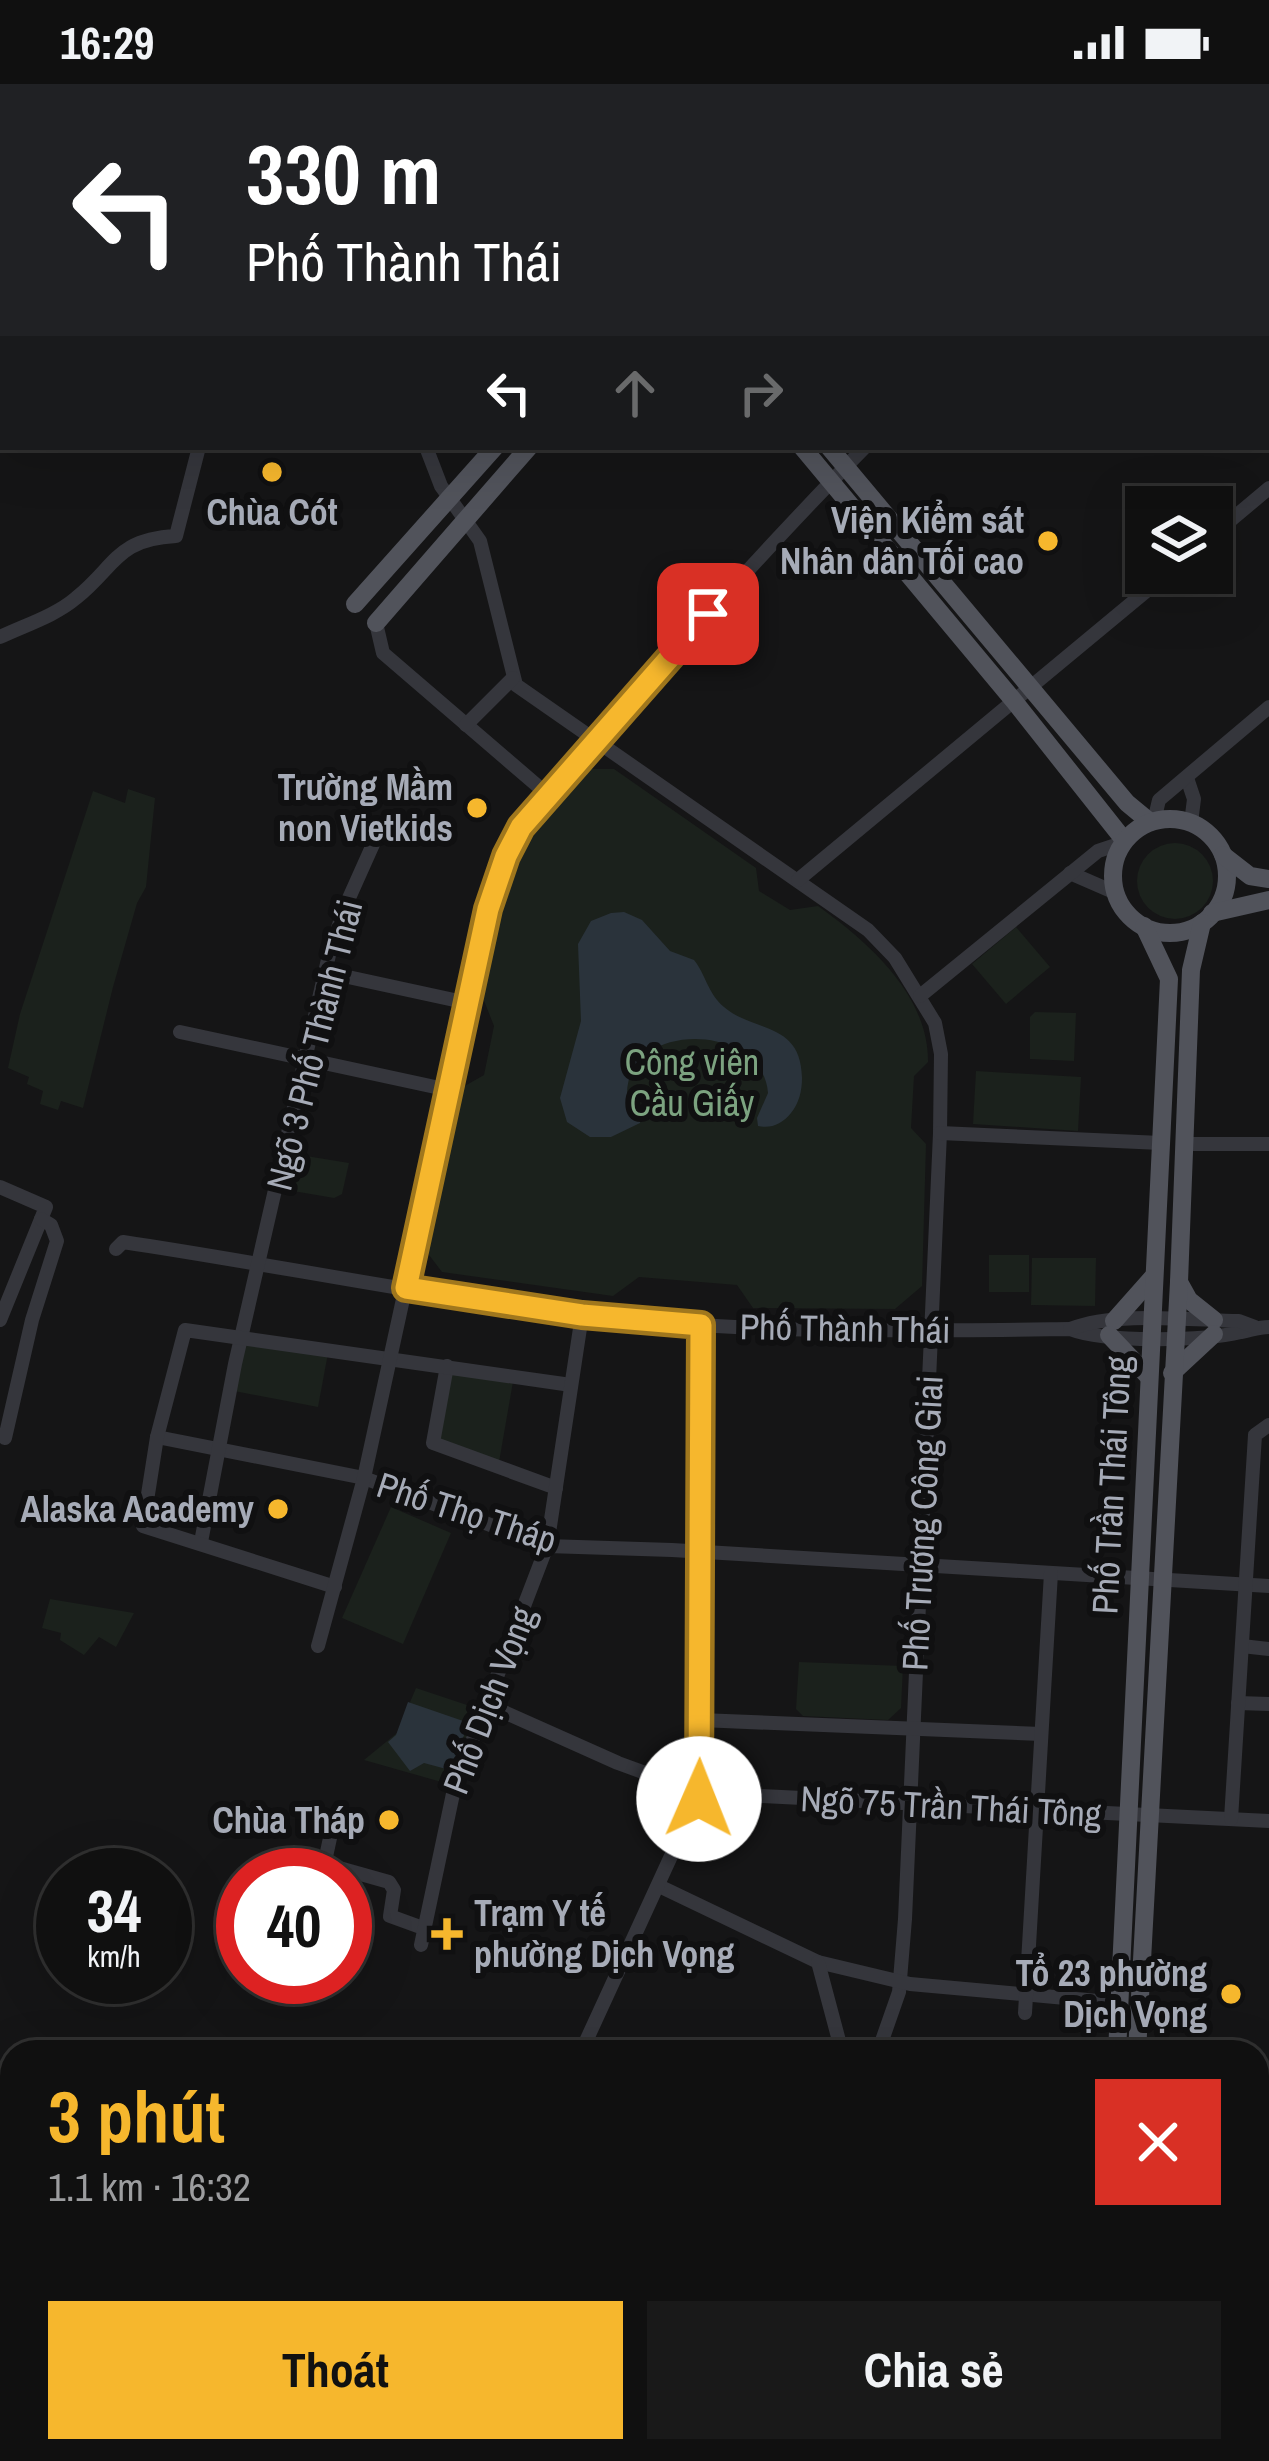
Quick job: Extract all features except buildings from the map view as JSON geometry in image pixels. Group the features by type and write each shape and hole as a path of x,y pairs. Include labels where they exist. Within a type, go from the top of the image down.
{"main road":[{"path":"355,604 492,450"},
{"path":"376,623 526,450"},
{"path":"806,450 838,473 1022,694 1127,803 1152,822"},
{"path":"830,450 838,473"},
{"path":"396,558 417,575"},
{"path":"1022,694 1123,842"},
{"path":"1108,819 1127,803"},
{"path":"1269,879 1250,876 1223,855 1210,835 1175,819 1152,822 1123,842 1113,868 1115,892 1126,912 1144,926 1169,932 1269,900"},
{"path":"1207,918 1227,880 1223,855"},
{"name":"Phố Trần Thái Tông","path":"1139,1814 1161,1579 1191,970 1207,918"},
{"name":"Phố Trần Thái Tông","path":"1135,2040 1130,2004 1139,1814 1140,1577 1167,973 1144,926"},
{"path":"1167,973 1191,970"},
{"path":"1149,1377 1111,1328 1153,1277"},
{"path":"1172,1372 1214,1327 1179,1282"},
{"name":"Phố Trần Thái Tông","path":"1120,2040 1130,2004"}],"street":[{"path":"0,637 79,597 125,547 151,537 176,536 199,450"},
{"path":"427,450 449,499 480,541 513,678 466,724"},
{"path":"318,1646 364,1478 468,1003 500,871 513,839 593,742 862,450"},
{"path":"1233,518 1269,488"},
{"path":"797,880 1143,594"},
{"path":"376,623 383,652 547,794"},
{"name":"Phố Trương Công Giai","path":"513,678 521,691 872,934 896,958 940,1041 940,1133 900,1982 882,2040"},
{"path":"1152,822 1159,800 1269,707"},
{"path":"1186,778 1194,799 1191,823"},
{"name":"Ngõ 3 Phố Thành Thái","path":"201,1542 325,972 345,907 379,830"},
{"path":"920,996 1098,851 1123,842"},
{"path":"1070,873 1115,892"},
{"path":"325,972 468,1003"},
{"path":"179,1032 448,1090"},
{"path":"940,1133 1161,1143"},
{"path":"1184,1144 1269,1144"},
{"path":"0,1187 44,1213 57,1240 32,1319 5,1438"},
{"path":"0,1320 44,1213"},
{"name":"Phố Thành Thái","path":"120,1245 582,1315 701,1325 1070,1329 1085,1335 1111,1328 1214,1327 1240,1333 1262,1327"},
{"name":"Phố Dịch Vọng","path":"421,1945 444,1821 547,1546 582,1315"},
{"path":"587,2040 700,1793 701,1325"},
{"path":"335,1587 143,1526 157,1436 184,1330 571,1385"},
{"path":"447,1366 433,1443 556,1488"},
{"path":"1231,1819 1255,1435 1269,1425"},
{"name":"Phố Thọ Tháp","path":"157,1436 364,1478 547,1546 1269,1586"},
{"path":"1250,1515 1269,1515"},
{"path":"1025,2014 1052,1573"},
{"path":"1242,1646 1269,1649"},
{"path":"1238,1702 1269,1704"},
{"name":"Ngõ 75 Trần Thái Tông","path":"485,1704 618,1763 700,1793 1269,1821"},
{"path":"700,1720 1041,1734"},
{"path":"328,1848 330,1838"},
{"path":"372,1880 392,1884 390,1916 423,1928"},
{"path":"659,1886 818,1962 900,1982 1130,2004"},
{"path":"818,1962 839,2040"}],"green space":[{"name":"Công viên Cầu Giấy","path":"586,769 614,769 756,868 759,891 790,910 818,906 875,953 907,992 926,1037 928,1062 914,1076 911,1128 926,1144 922,1286 895,1309 753,1308 737,1285 639,1277 613,1296 442,1272 426,1251 463,1087 484,1075 494,1026 481,993 500,893 520,853"},
{"path":"128,789 155,798 146,887 113,987 83,1108 61,1101 58,1110 40,1104 43,1091 27,1084 29,1077 8,1068 20,1014 93,791 125,803"},
{"path":"1175,843 1202,854 1213,881 1202,908 1175,919 1148,908 1137,881 1148,854"},
{"path":"1016,927 1050,967 1006,1004 972,964"},
{"path":"1035,1012 1076,1013 1074,1061 1030,1059 1030,1017"},
{"path":"976,1071 1081,1077 1078,1131 973,1124"},
{"path":"294,1154 349,1163 342,1194 334,1198 293,1191 288,1183"},
{"path":"989,1255 1029,1255 1029,1292 989,1292"},
{"path":"1032,1258 1096,1258 1095,1306 1031,1305"},
{"path":"242,1337 329,1348 318,1407 229,1390"},
{"path":"447,1366 514,1376 498,1468 436,1446"},
{"path":"391,1507 451,1533 403,1644 342,1618"},
{"path":"50,1599 134,1613 116,1647 99,1637 84,1655 60,1640 61,1633 42,1628"},
{"path":"799,1662 903,1666 901,1708 888,1720 803,1716 796,1709"},
{"path":"416,1688 479,1709 452,1785 364,1760 397,1733"}],"shaded area":[{"path":"624,912 642,920 670,951 694,960 724,1007 785,1037 794,1047 800,1060 801,1088 784,1120 758,1126 768,1093 761,1070 744,1053 696,1039 671,1042 649,1052 633,1070 627,1094 640,1123 611,1137 590,1137 567,1122 560,1098 581,1021 578,944 591,921"},
{"path":"408,1702 469,1723 450,1770 424,1763 410,1771 388,1742 396,1735"}],"place":[{"name":"Chùa Cót","path":"272,472"},
{"name":"Viện Kiểm sát Nhân dân Tối cao","path":"1048,541"},
{"name":"Trường Mầm non Vietkids","path":"477,808"},
{"name":"Alaska Academy","path":"278,1509"},
{"name":"Chùa Tháp","path":"389,1820"},
{"name":"Trạm Y tế phường Dịch Vọng","path":"447,1934"},
{"name":"Tổ 23 phường Dịch Vọng","path":"1231,1994"}],"route":[{"path":"699,1799 701,1325 582,1315 406,1288 488,909 513,839 547,794 708,614"}]}
